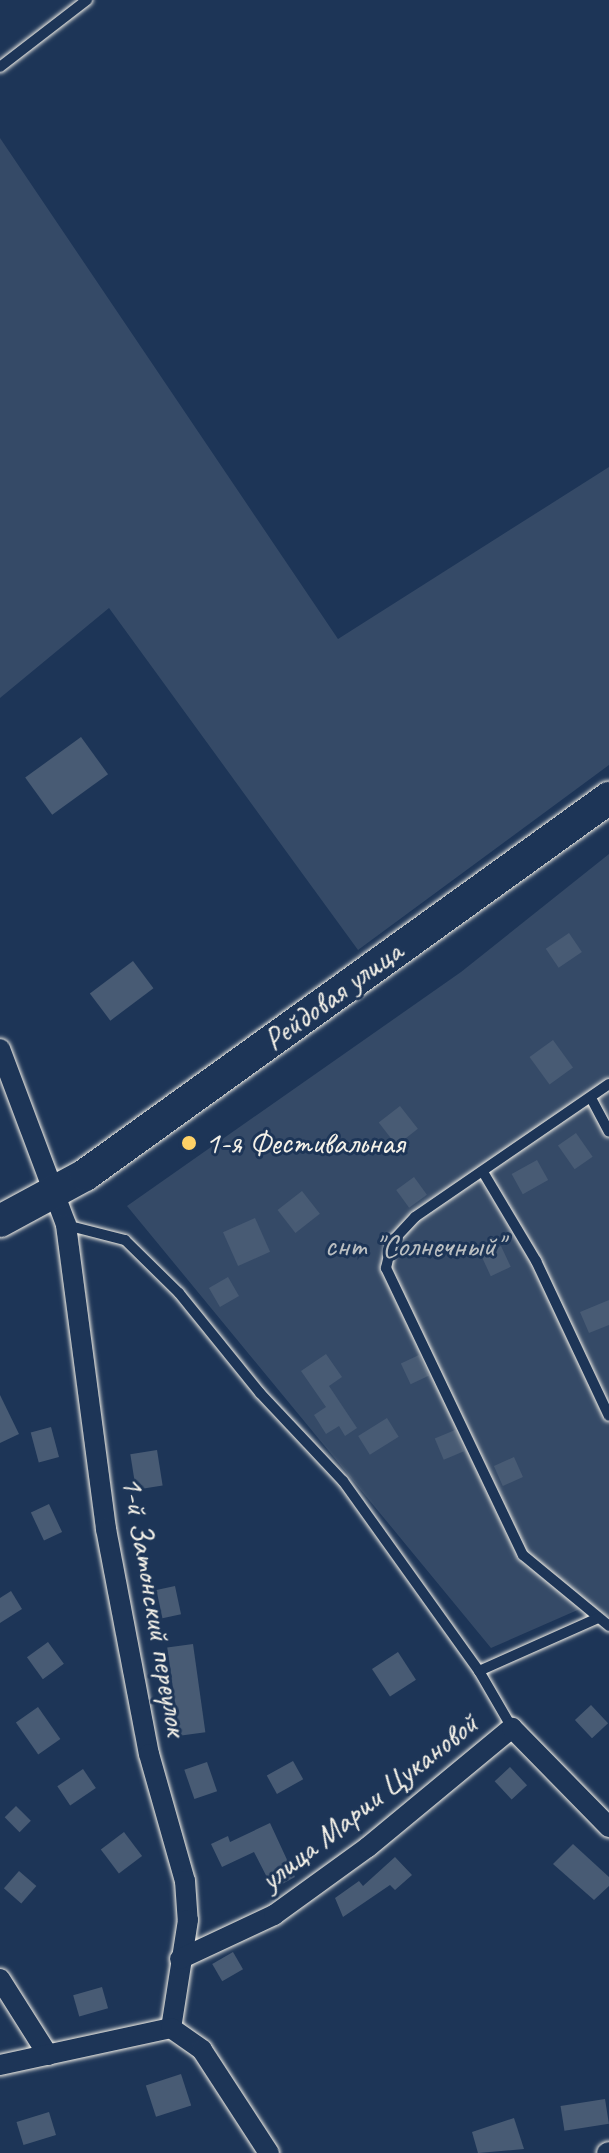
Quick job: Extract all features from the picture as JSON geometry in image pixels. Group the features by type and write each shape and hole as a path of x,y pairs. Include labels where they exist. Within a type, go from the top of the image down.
{"main road":[{"name":"Рейдовая улица","path":"0,1221 56,1192 609,798"}],"street":[{"path":"0,1049 56,1192"},
{"name":"1-й Затонский переулок","path":"66,1225 106,1529 149,1754 188,1900 171,2028"},
{"name":"улица Марии Цукановой","path":"180,1959 274,1915 368,1847 512,1728 609,1827"},
{"path":"0,1979 48,2055"},
{"path":"0,2065 171,2028 202,2050 269,2153"}],"lane":[{"path":"0,67 87,0"},
{"path":"609,1084 415,1217 392,1242 386,1268 523,1555 609,1626"},
{"path":"591,1098 609,1132"},
{"path":"483,1172 536,1261 609,1416"},
{"path":"56,1192 66,1225 125,1240 179,1293 260,1393 343,1481 479,1671 512,1728"},
{"path":"479,1671 598,1618"}],"green space":[{"path":"0,138 338,639 609,467 609,765 358,950 109,608 0,698"},
{"name":"снт \"Солнечный\"","path":"609,854 609,1617 589,1605 491,1648 127,1206 461,972"}],"building":[{"path":"81,737 108,774 52,815 25,778"},
{"path":"569,933 582,952 559,968 546,949"},
{"path":"133,961 153,988 110,1021 90,993"},
{"path":"553,1040 573,1068 550,1085 530,1057"},
{"path":"400,1106 418,1129 397,1145 379,1123"},
{"path":"576,1133 593,1157 575,1169 558,1146"},
{"path":"537,1160 548,1180 523,1194 512,1174"},
{"path":"414,1177 427,1195 409,1208 396,1190"},
{"path":"302,1191 320,1214 295,1233 278,1210"},
{"path":"255,1218 270,1252 238,1266 223,1232"},
{"path":"501,1246 511,1267 491,1276 481,1255"},
{"path":"228,1277 239,1296 220,1307 209,1288"},
{"path":"609,1300 609,1325 589,1333 580,1312"},
{"path":"326,1354 342,1377 329,1386 357,1428 345,1436 339,1426 326,1434 314,1415 326,1407 301,1371"},
{"path":"419,1355 429,1376 411,1384 401,1363"},
{"path":"0,1395 19,1434 0,1443"},
{"path":"387,1418 399,1437 370,1455 358,1436"},
{"path":"51,1427 59,1457 39,1462 31,1432"},
{"path":"455,1430 464,1451 444,1460 435,1439"},
{"path":"157,1450 163,1486 136,1490 130,1454"},
{"path":"514,1457 523,1477 503,1486 494,1466"},
{"path":"49,1504 62,1532 44,1541 31,1512"},
{"path":"175,1586 181,1614 162,1618 156,1590"},
{"path":"11,1591 22,1609 0,1623 0,1598"},
{"path":"48,1642 64,1664 43,1679 27,1657"},
{"path":"193,1644 205,1732 180,1736 167,1648"},
{"path":"398,1652 416,1680 390,1697 372,1669"},
{"path":"591,1705 608,1723 592,1738 575,1720"},
{"path":"38,1707 60,1739 38,1754 16,1722"},
{"path":"293,1761 303,1779 277,1794 267,1776"},
{"path":"207,1762 217,1791 194,1799 184,1770"},
{"path":"510,1767 527,1785 512,1800 495,1781"},
{"path":"83,1769 96,1788 70,1805 57,1786"},
{"path":"16,1806 31,1821 20,1832 5,1817"},
{"path":"270,1823 295,1877 273,1889 254,1852 222,1867 211,1844 228,1836 230,1842"},
{"path":"124,1832 142,1856 119,1873 101,1849"},
{"path":"573,1844 609,1877 609,1886 594,1900 553,1864"},
{"path":"395,1857 412,1875 395,1890 390,1885 343,1917 335,1898 359,1881 363,1886"},
{"path":"19,1871 36,1886 21,1903 4,1888"},
{"path":"233,1952 243,1969 222,1981 212,1964"},
{"path":"102,1987 108,2008 79,2016 73,1995"},
{"path":"181,2074 191,2105 156,2117 146,2085"},
{"path":"605,2099 609,2124 564,2131 561,2106"},
{"path":"49,2112 56,2135 24,2145 16,2122"},
{"path":"514,2118 524,2149 478,2153 472,2132"}],"place":[{"name":"1-я Фестивальная","path":"189,1143"}]}
